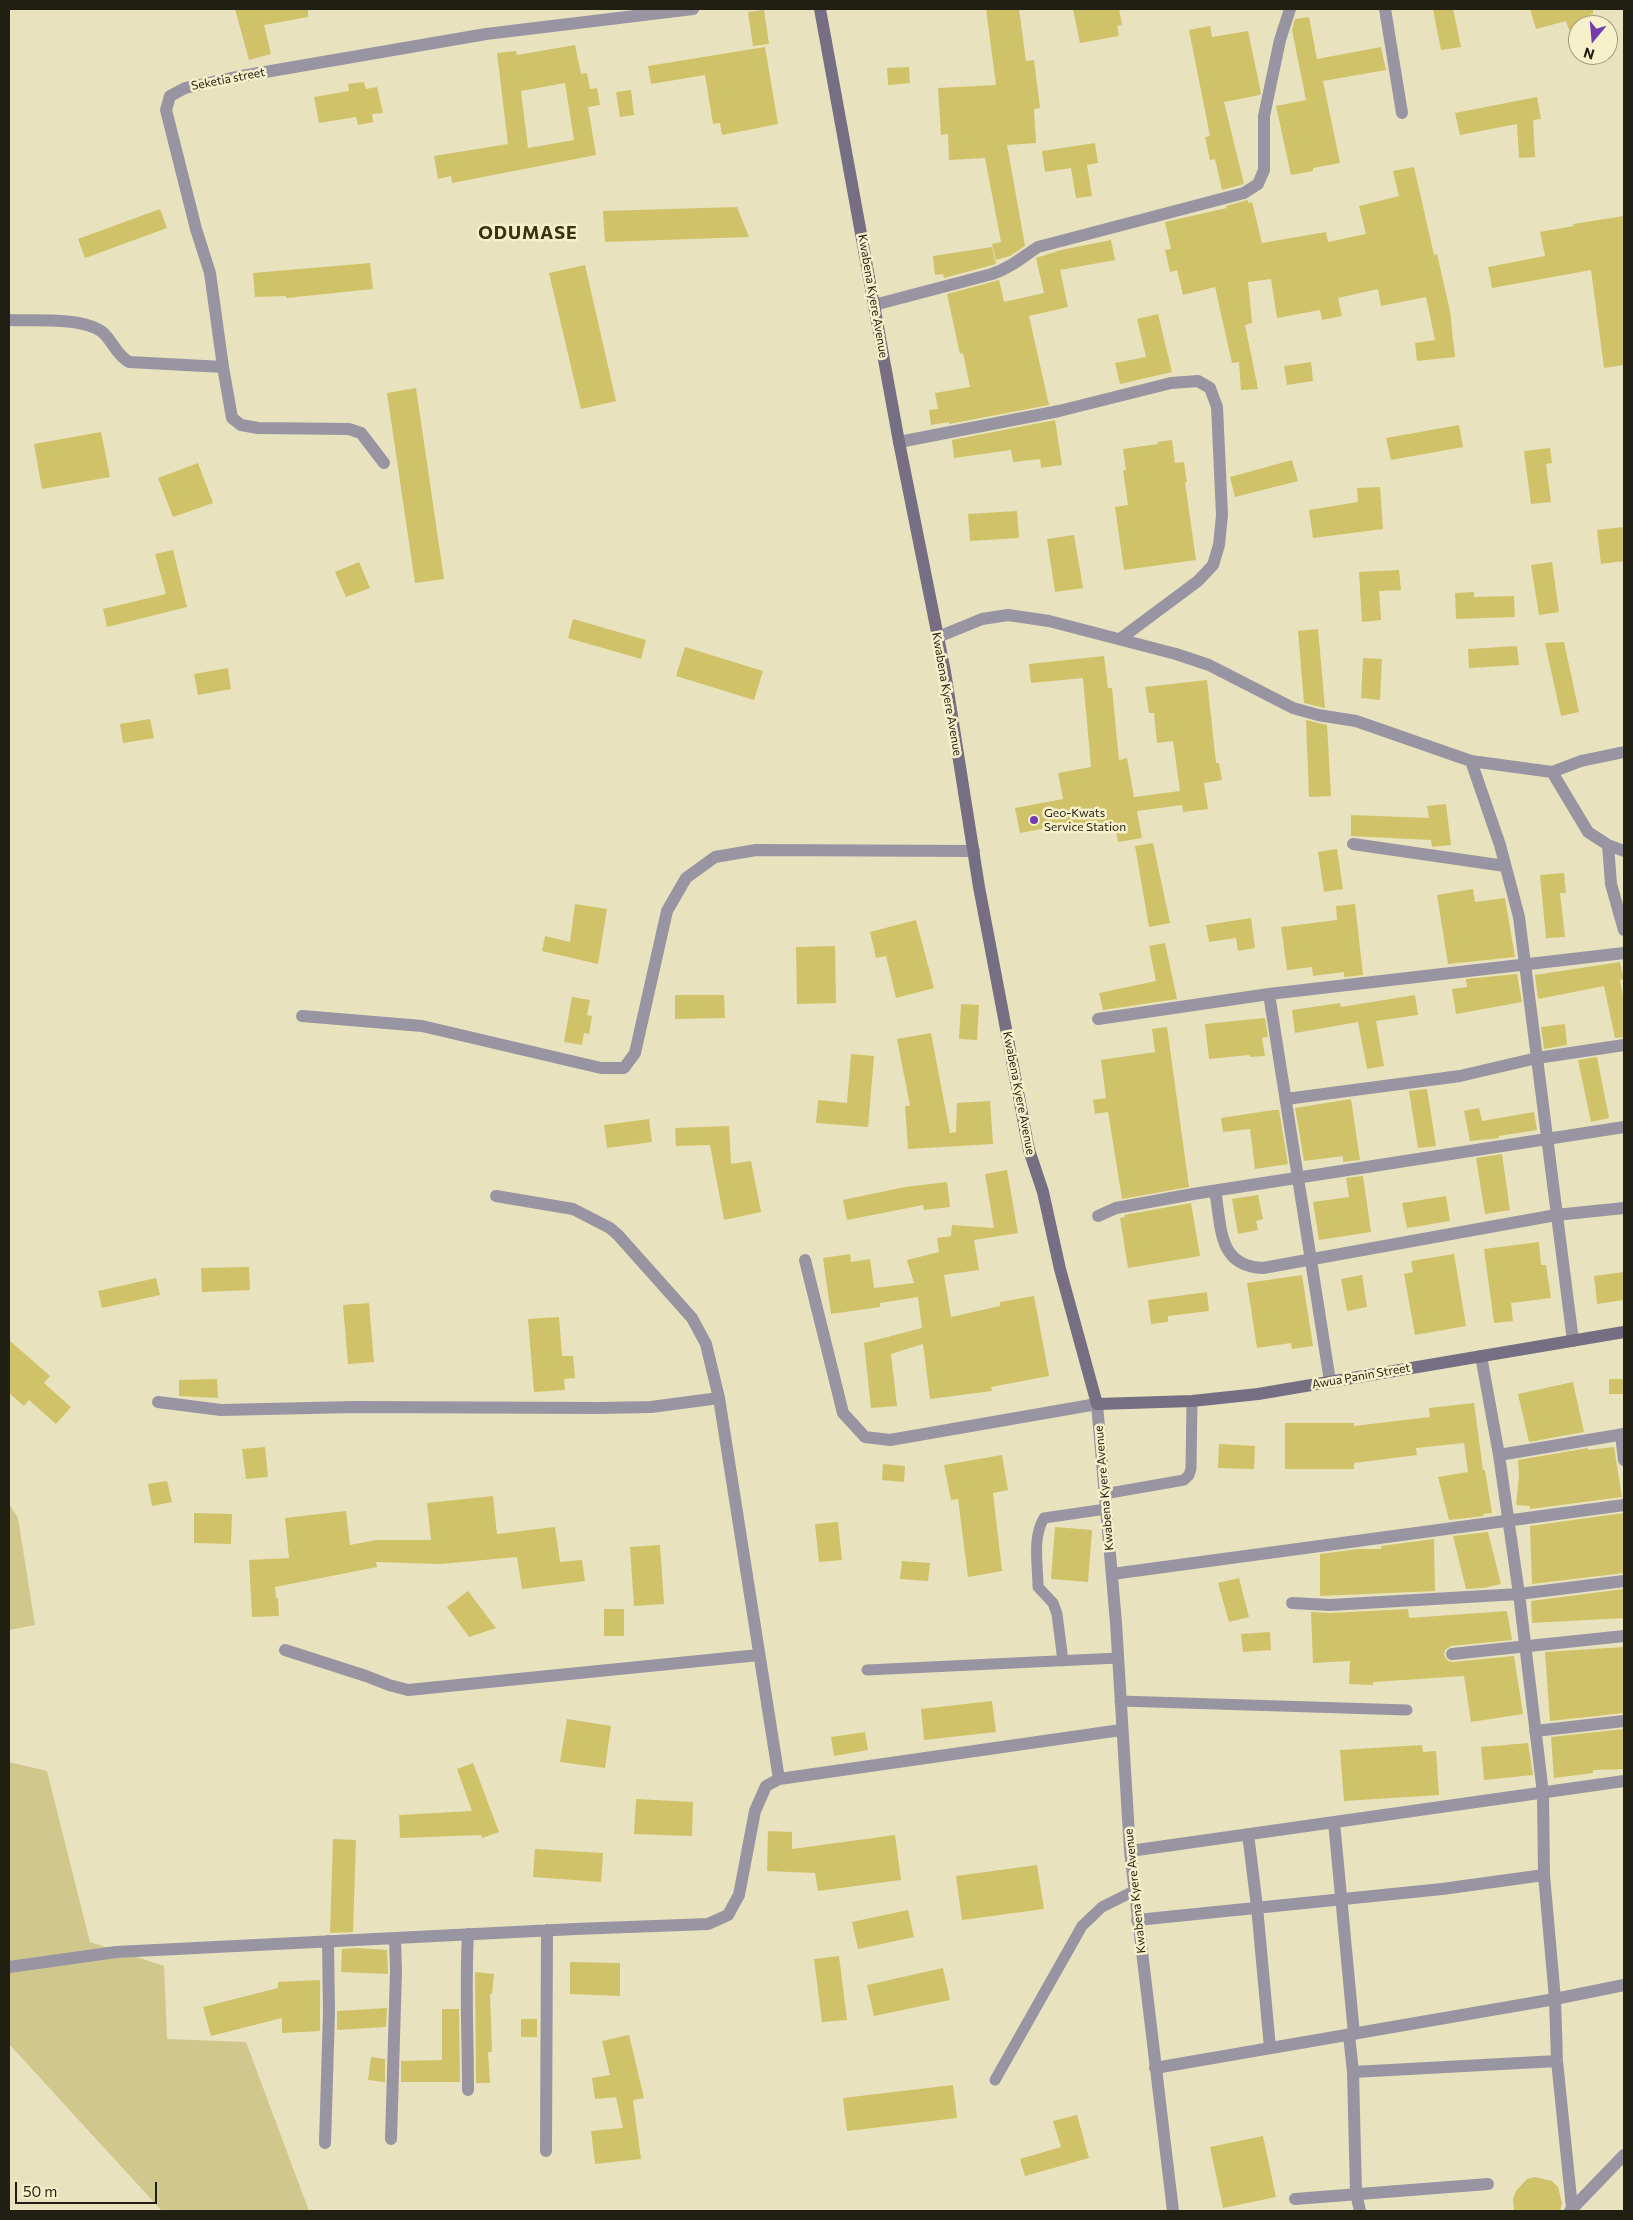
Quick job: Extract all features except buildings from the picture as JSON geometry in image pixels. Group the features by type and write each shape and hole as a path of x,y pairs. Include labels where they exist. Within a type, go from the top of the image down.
{"main road":[{"name":"Kwabena Kyere Avenue","path":"820,9 899,442 938,637 974,851 1029,1150 1043,1192 1060,1269 1097,1404"},
{"name":"Awua Panin Street","path":"1097,1404 1170,1400 1192,1401 1258,1394 1624,1332"}],"street":[{"name":"Seketia street","path":"384,463 361,433 349,429 258,428 241,425 232,418 210,273 194,220 166,110 170,96 185,88 236,77 486,34 693,9"},
{"path":"874,305 992,274 1011,267 1038,247 1244,193 1258,184 1264,170 1264,116 1280,40 1290,9"},
{"path":"1385,9 1402,113"},
{"path":"9,320 80,323 92,326 102,332 120,357 129,362 223,367"},
{"path":"899,442 1059,411 1171,383 1198,381 1210,388 1217,407 1222,515 1219,545 1213,565 1198,581 1120,639"},
{"path":"938,637 982,619 1008,615 1049,621 1209,665 1293,708 1318,715 1356,721 1471,761 1552,772 1581,761 1624,752"},
{"path":"1471,761 1506,866 1519,916 1573,1340"},
{"path":"1552,772 1588,832 1608,845 1624,851"},
{"path":"1353,844 1506,866"},
{"path":"1608,845 1611,884 1624,930"},
{"path":"302,1016 422,1026 602,1068 624,1068 635,1053 667,911 686,878 715,856 756,850 974,851"},
{"path":"1098,1019 1269,994 1624,953"},
{"path":"1269,994 1330,1382"},
{"path":"1286,1099 1460,1076 1537,1058 1624,1045"},
{"path":"1098,1216 1116,1208 1215,1191 1624,1127"},
{"path":"1215,1191 1226,1250 1237,1261 1250,1267 1263,1268 1556,1215 1624,1208"},
{"path":"496,1196 573,1209 614,1231 692,1318 706,1344 719,1398 779,1779"},
{"path":"805,1260 843,1413 864,1437 890,1440 1097,1404"},
{"path":"1481,1356 1499,1455 1519,1594 1534,1731 1543,1793 1544,1875 1555,1999 1557,2061 1571,2209"},
{"path":"158,1402 221,1410 353,1407 599,1408 651,1407 719,1398"},
{"name":"Kwabena Kyere Avenue","path":"1097,1404 1112,1574 1130,1851 1173,2211"},
{"path":"1499,1455 1623,1435 1624,1460"},
{"path":"1112,1574 1624,1505"},
{"path":"1292,1603 1330,1605 1519,1594 1624,1581"},
{"path":"1452,1654 1624,1636"},
{"path":"285,1650 366,1676 389,1686 408,1690 759,1655"},
{"path":"1534,1731 1624,1721"},
{"path":"9,1967 116,1952 547,1930 708,1924 728,1915 739,1895 756,1811 766,1786 779,1779 1122,1730"},
{"path":"1130,1851 1624,1781"},
{"path":"1334,1822 1343,1899 1352,2034 1356,2194 1360,2211"},
{"path":"1248,1834 1270,2048"},
{"path":"1137,1920 1442,1889 1544,1875"},
{"path":"546,2151 547,1930"},
{"path":"468,1934 465,1981 468,2090"},
{"path":"391,2139 396,1971 395,1938"},
{"path":"325,2143 329,2012 328,1941"},
{"path":"1155,2068 1555,1999 1624,1985"},
{"path":"1353,2072 1557,2061"},
{"path":"1571,2209 1624,2155"},
{"path":"1294,2198 1488,2184"}],"lane":[{"path":"1104,1494 1184,1480 1189,1475 1192,1469 1192,1401"},
{"path":"1063,1661 1057,1614 1053,1603 1038,1587 1037,1541 1040,1525 1044,1518 1106,1509"},
{"path":"867,1670 1118,1658"},
{"path":"1120,1701 1407,1710"},
{"path":"995,2080 1082,1926 1102,1907 1134,1891"}],"shaded area":[{"path":"9,1504 18,1518 35,1625 9,1630"},
{"path":"9,1762 47,1771 90,1942 164,1966 167,2039 246,2042 309,2211 162,2211 9,2044"}],"place":[{"name":"Geo-Kwats Service Station","path":"1034,820"}],"district":[{"name":"ODUMASE","path":"528,233"}]}
